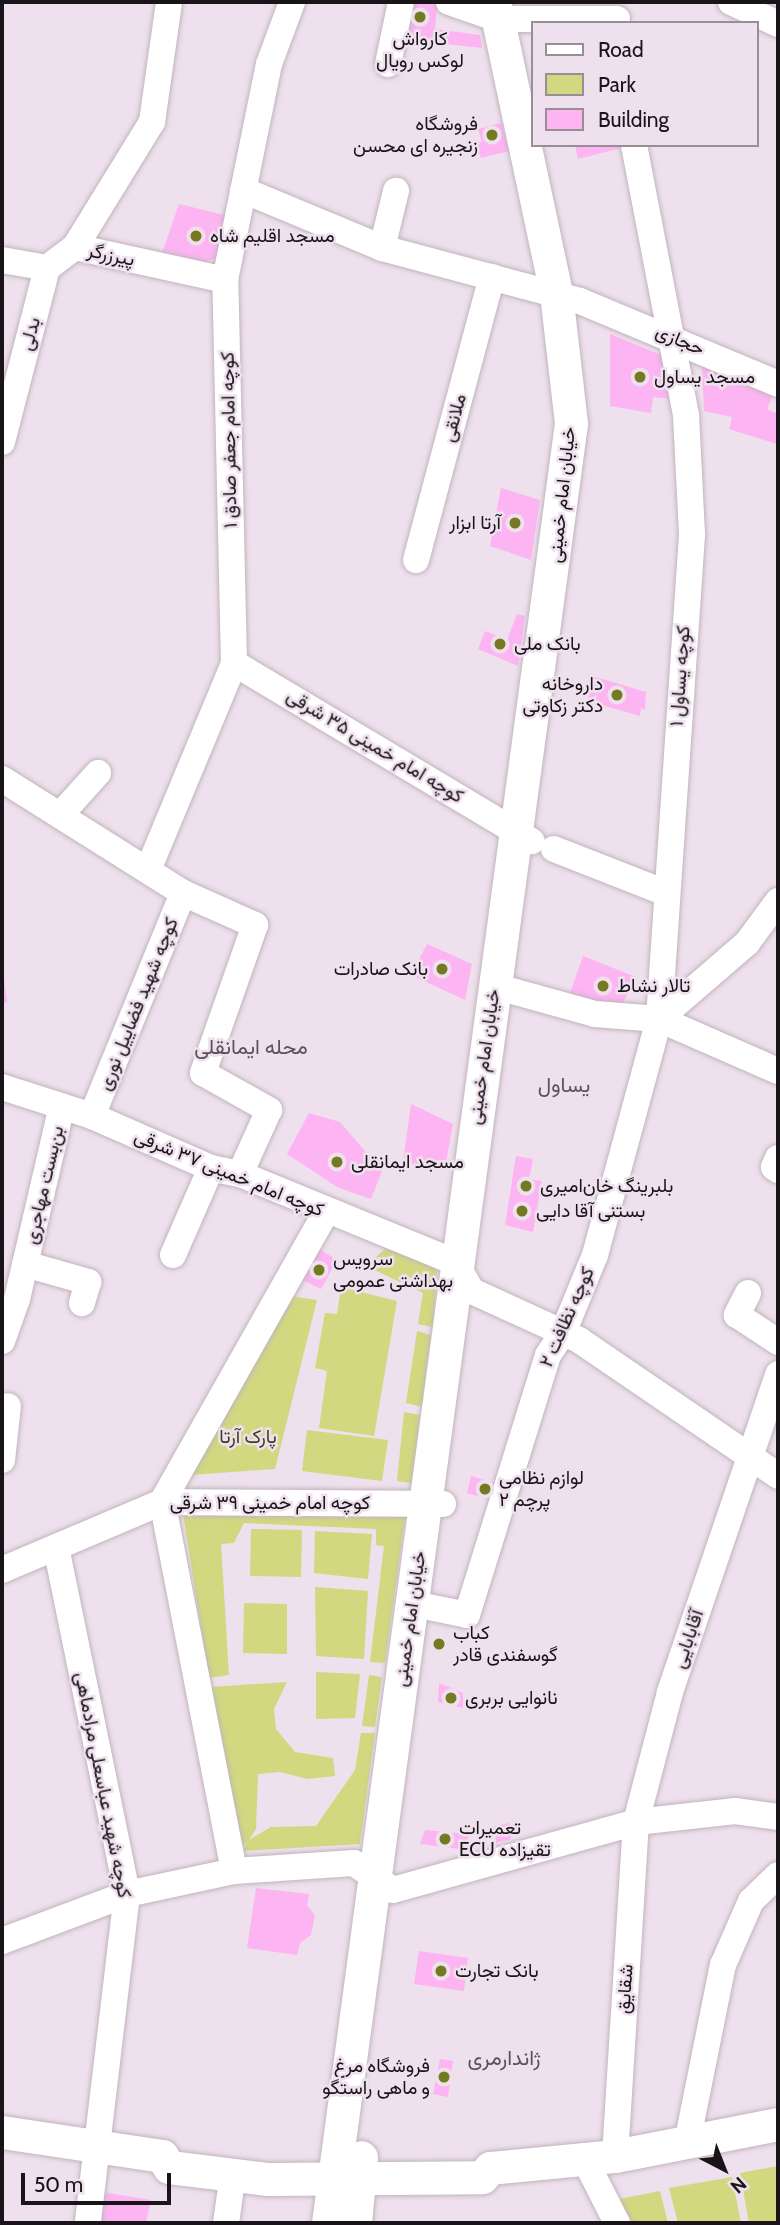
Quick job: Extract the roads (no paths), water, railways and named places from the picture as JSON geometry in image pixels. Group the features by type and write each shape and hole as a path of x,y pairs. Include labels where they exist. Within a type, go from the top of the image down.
{"main road":[{"name":"خیابان امام خمینی","path":"328,2223 347,2168 434,1503 456,1262 504,988 534,840 570,423 568,297 496,10"},
{"path":"162,2156 169,2167 233,2175 484,2156 490,2168 600,2158 688,2138 778,2124"},
{"path":"2,2132 98,2149 162,2156"},
{"path":"162,2156 171,2147 347,2168"},
{"name":"خیابان امام خمینی","path":"347,2168 355,2223"}],"street":[{"path":"75,247 152,122 169,2"},
{"name":"کوچه امام جعفر صادق ۱","path":"148,870 234,663 226,280 269,64 292,2"},
{"path":"388,64 401,2"},
{"path":"449,2 496,10 616,14"},
{"path":"731,2 778,24"},
{"name":"کوچه یساول ۱","path":"634,147 686,415 692,534 659,1019"},
{"name":"حجازی","path":"243,190 382,248 568,297 671,335 778,384"},
{"path":"382,248 396,191"},
{"name":"پیرزرگر","path":"47,268 75,247 226,280"},
{"path":"2,260 47,268"},
{"name":"بدلی","path":"2,442 47,268"},
{"name":"ملانقی","path":"415,560 492,276"},
{"name":"کوچه امام خمینی ۳۵ شرقی","path":"234,663 534,840 666,893"},
{"path":"62,813 98,773"},
{"path":"2,779 62,813 183,893 255,926 203,1073 269,1110 240,1174"},
{"name":"کوچه شهید فضاییل نوری","path":"92,1116 183,893"},
{"path":"659,1019 747,943 778,901"},
{"path":"504,988 595,1014 659,1019 778,1071"},
{"name":"کوچه نظافت ۲","path":"421,1605 467,1615 548,1355 563,1333 595,1255 659,1019"},
{"name":"کوچه امام خمینی ۳۷ شرقی","path":"2,1087 92,1116 211,1168 240,1174 326,1212 456,1262"},
{"name":"بن‌بست مهاجری","path":"2,1341 25,1264 62,1106"},
{"path":"778,1158 774,1167 778,1170"},
{"path":"173,1255 211,1168"},
{"path":"234,1871 162,1502 326,1212"},
{"path":"456,1262 472,1291 563,1333 778,1476"},
{"name":"بن‌بست مهاجری","path":"25,1264 88,1282 82,1303"},
{"path":"748,1293 737,1315 778,1342"},
{"name":"آقابابایی","path":"636,1822 670,1692 752,1460 778,1374"},
{"path":"2,1460 8,1406"},
{"name":"کوچه امام خمینی ۳۹ شرقی","path":"2,1570 162,1502 434,1503"},
{"name":"کوچه شهید عباسعلی مرادماهی","path":"56,1547 127,1895 88,2223"},
{"path":"2,1941 127,1895 234,1871 354,1863 383,1882 636,1822 735,1811 778,1816"},
{"name":"شقایق","path":"600,2158 636,1822"},
{"path":"688,2138 723,1965 751,1902 778,1875"},
{"path":"600,2158 617,2223"},
{"path":"226,2223 233,2175"}],"place":[{"name":"کارواش لوکس رویال","path":"420,17"},
{"name":"فروشگاه زنجیره ای محسن","path":"492,135"},
{"name":"مسجد اقلیم شاه","path":"196,236"},
{"name":"مسجد یساول","path":"640,377"},
{"name":"آرتا ابزار","path":"515,523"},
{"name":"بانک ملی","path":"500,644"},
{"name":"داروخانه دکتر زکاوتی","path":"617,695"},
{"name":"بانک صادرات","path":"442,969"},
{"name":"تالار نشاط","path":"603,986"},
{"name":"مسجد ایمانقلی","path":"337,1162"},
{"name":"بلبرینگ خان‌امیری","path":"526,1186"},
{"name":"بستنی آقا دایی","path":"522,1211"},
{"name":"سرویس بهداشتی عمومی","path":"319,1270"},
{"name":"لوازم نظامی پرچم ۲","path":"485,1489"},
{"name":"کباب گوسفندی قادر","path":"439,1644"},
{"name":"نانوایی بربری","path":"451,1698"},
{"name":"تعمیرات ECU تقیزاده","path":"445,1839"},
{"name":"بانک تجارت","path":"441,1971"},
{"name":"فروشگاه مرغ و ماهی راستگو","path":"444,2077"}],"district":[{"name":"محله ایمانقلی","path":"251,1047"},
{"name":"یساول","path":"564,1085"},
{"name":"ژاندارمری","path":"504,2058"}],"park label":[{"name":"پارک آرتا","path":"248,1437"}]}
